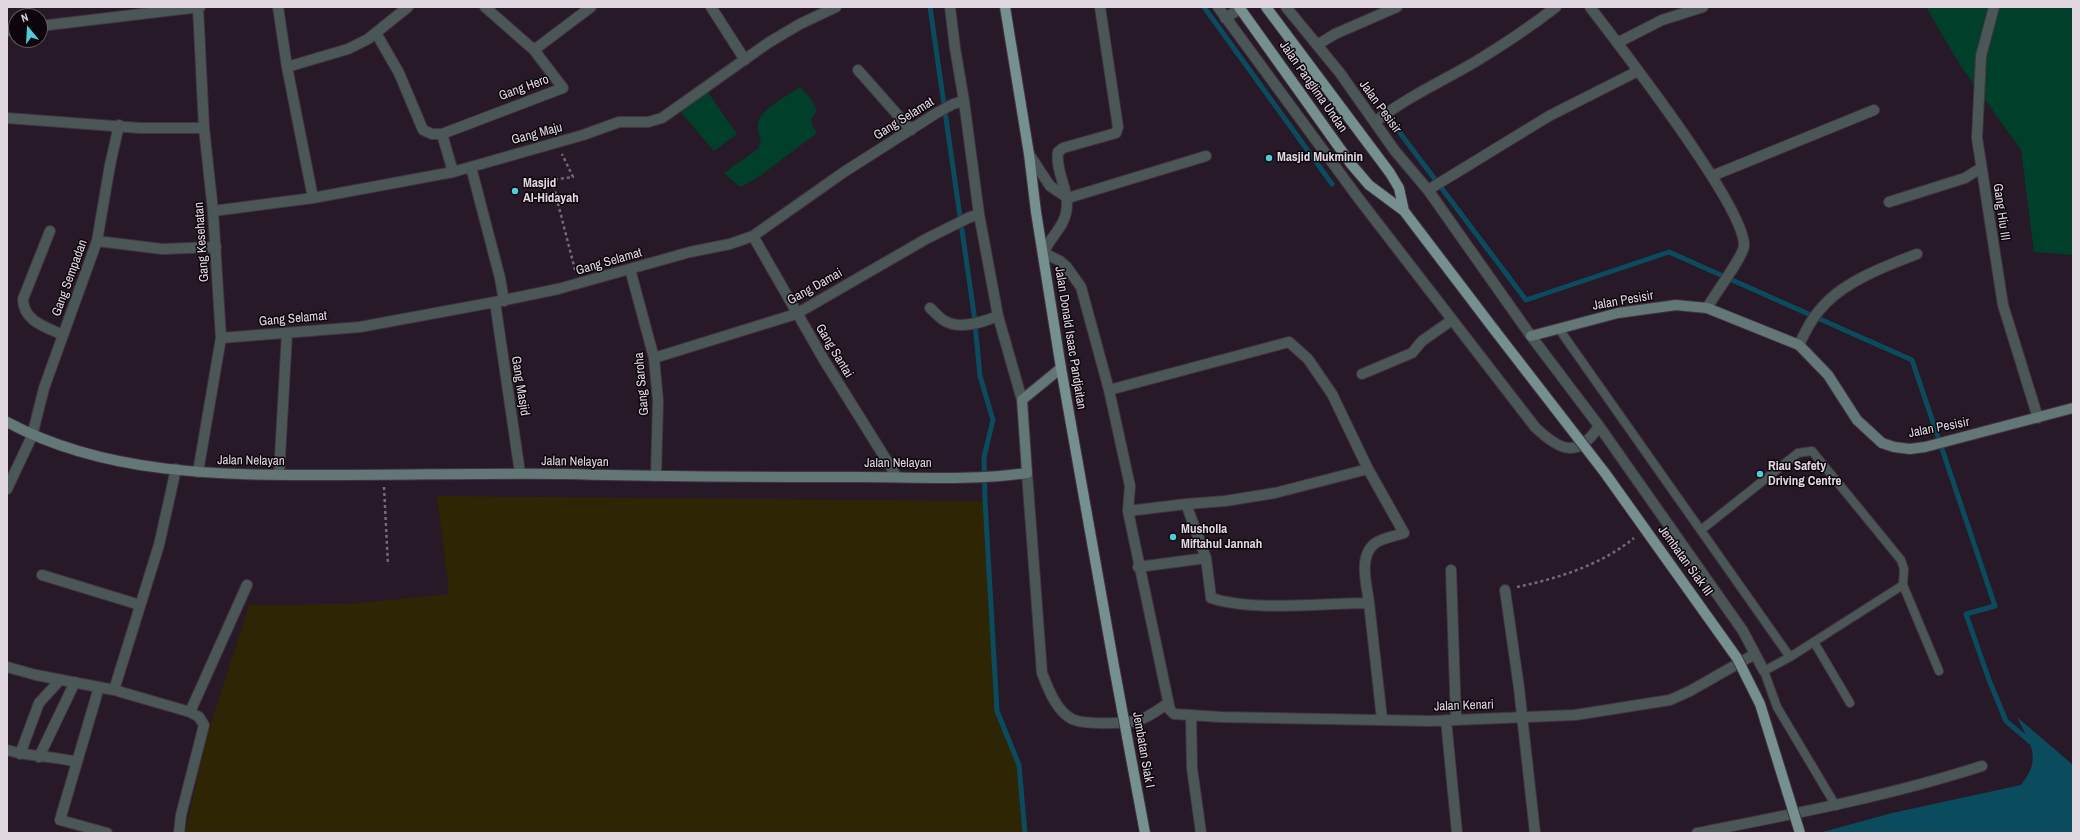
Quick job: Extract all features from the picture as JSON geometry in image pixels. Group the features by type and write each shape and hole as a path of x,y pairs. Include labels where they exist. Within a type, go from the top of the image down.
{"main road":[{"name":"Jalan Donald Isaac Pandjaitan","path":"1005,7 1061,368 1115,672"},
{"name":"Jalan Panglima Undan","path":"1266,7 1390,173 1399,188 1404,211"},
{"name":"Jalan Panglima Undan","path":"1239,8 1265,41 1355,168 1382,196 1404,211 1496,332"},
{"name":"Jalan Pesisir","path":"1531,336 1559,330 1618,313 1676,305 1707,308 1799,345 1828,375 1857,420 1882,443 1894,447 1910,449 1925,447 2073,408"},
{"name":"Jembatan Siak III","path":"1496,332 1605,473 1737,658 1760,704 1800,833"},
{"path":"1027,473 1022,400 1061,368"},
{"name":"Jalan Nelayan","path":"7,422 32,436 94,457 198,472 279,475 520,473 656,476 974,478 1027,473"},
{"name":"Jembatan Siak I","path":"1115,672 1145,833"}],"street":[{"path":"48,25 199,7"},
{"name":"Gang Kesehatan","path":"198,472 221,338 216,247 204,128 199,7"},
{"path":"278,7 287,67 313,198"},
{"path":"287,67 348,49 368,39 408,7"},
{"path":"485,7 534,50 591,7"},
{"path":"711,7 745,60"},
{"name":"Gang Maju","path":"213,211 313,198 452,172 557,142 619,122 648,122 662,118 768,43 800,24 836,7"},
{"path":"950,7 954,48 964,101 979,214 998,316 1022,400"},
{"path":"1027,473 1042,673 1056,703 1072,719 1086,722 1121,722 1140,719 1168,703 1138,567 1128,511 1130,486 1109,390 1081,287 1066,266 1060,261 1044,254 1046,246 1062,225 1066,214 1068,198 1059,170 1058,152 1063,148 1116,133 1118,128 1100,7"},
{"path":"1218,7 1363,205 1535,427 1548,440 1565,449 1579,447 1589,440 1599,426"},
{"name":"Jalan Pesisir","path":"1286,7 1320,44 1375,122 1431,189 1531,336"},
{"path":"1320,44 1336,34 1397,7"},
{"path":"1375,122 1395,106 1475,62 1531,26 1556,7"},
{"path":"1590,7 1638,71 1712,176 1735,216 1744,239 1742,253 1707,308"},
{"path":"1617,44 1662,20 1703,7"},
{"name":"Gang Hiu III","path":"1994,7 1981,56 1978,138 1981,168 2003,305 2038,418"},
{"path":"1225,18 1239,8"},
{"path":"376,33 399,73 423,130 432,134 442,134 452,172"},
{"path":"1250,51 1265,41"},
{"name":"Gang Hero","path":"442,134 563,88 534,50"},
{"path":"858,70 911,130"},
{"path":"1431,189 1549,116 1638,71"},
{"name":"Gang Selamat","path":"221,338 360,327 499,301 578,284 690,252 730,244 753,236 844,172 936,114 953,104 964,101"},
{"path":"1712,176 1874,110"},
{"path":"7,118 120,125 140,128 204,128"},
{"name":"Gang Sempadan","path":"7,489 32,436 44,388 97,241 110,165 120,125"},
{"path":"1029,154 1050,186 1068,198"},
{"path":"1068,198 1206,156"},
{"name":"Gang Masjid","path":"471,167 500,278 499,301 520,473"},
{"path":"1889,202 1965,178 1981,168"},
{"name":"Gang Damai","path":"654,358 796,314 919,243 979,214"},
{"path":"50,230 23,299 23,308 29,318 62,336"},
{"name":"Gang Santai","path":"753,236 796,314 897,477"},
{"path":"97,241 162,249 216,247"},
{"path":"1799,345 1807,327 1820,309 1835,295 1856,282 1888,266 1917,254"},
{"name":"Gang Saroha","path":"630,269 654,358 658,400 656,476"},
{"path":"930,308 945,322 963,325 982,322 998,316"},
{"path":"1362,374 1412,353 1422,341 1452,320"},
{"path":"279,475 287,333"},
{"path":"1531,336 1599,426 1742,631 1764,671"},
{"path":"1109,390 1289,342 1308,359 1332,394 1368,469 1404,533 1377,542 1368,550 1366,556 1365,568 1382,719"},
{"path":"114,690 159,545 176,469"},
{"path":"1128,511 1225,501 1275,493 1368,469"},
{"path":"1186,504 1206,558 1211,598 1223,602 1308,606 1369,603"},
{"path":"1138,567 1206,558"},
{"path":"1451,570 1451,720 1457,833"},
{"path":"42,575 140,605"},
{"path":"190,712 247,585"},
{"path":"1505,590 1522,717 1535,833"},
{"name":"Jalan Kenari","path":"1168,703 1170,710 1174,714 1191,715 1451,720 1575,715 1670,700 1690,691 1755,654"},
{"path":"7,667 60,680 114,690 190,712 199,717 204,726 181,815 179,833"},
{"path":"20,754 40,702 60,680"},
{"path":"39,757 75,682"},
{"path":"99,687 60,820 106,833"},
{"path":"1191,715 1192,768 1202,833"},
{"path":"7,750 20,754 39,757 63,758 77,762"},
{"path":"1697,833 1836,806 1945,778 1982,766"}],"lane":[{"path":"1559,330 1626,427 1701,530 1790,657"},
{"path":"1701,530 1798,454 1807,450 1812,451 1896,553 1904,569 1903,585 1939,671"},
{"path":"1836,806 1777,707 1764,671 1790,657 1903,585"},
{"path":"1814,642 1850,703"}],"path":[{"path":"543,181 573,177 557,142"},
{"path":"552,180 578,284"},
{"path":"383,474 388,565"},
{"path":"1505,590 1533,584 1589,566 1621,548 1639,534"}],"green space":[{"path":"1926,7 2073,7 2073,255 2034,252 2021,150 1960,65"},
{"path":"800,87 811,99 817,111 811,119 812,125 817,133 757,178 740,187 724,173 758,149 761,141 758,125 762,115 771,106"},
{"path":"707,91 737,134 714,151 680,111"}],"sand":[{"path":"437,496 985,501 997,711 1019,765 1025,833 185,833 207,735 249,605 349,604 449,594"}],"water":[{"path":"2017,717 2073,765 2073,833 1819,833 1892,813 2021,785 2028,775 2033,759 2030,743"}],"waterway":[{"path":"930,7 974,314 980,376 993,420 984,457 985,501 997,711 1019,765 1025,833"},
{"path":"1204,7 1332,184"},
{"path":"1391,121 1526,300 1669,252 1912,360 1995,606 1966,614 1989,680 2006,721 2033,744"}],"place":[{"name":"Masjid Mukminin","path":"1269,158"},
{"name":"Masjid Al-Hidayah","path":"515,191"},
{"name":"Riau Safety Driving Centre","path":"1760,474"},
{"name":"Musholla Miftahul Jannah","path":"1173,537"}]}
